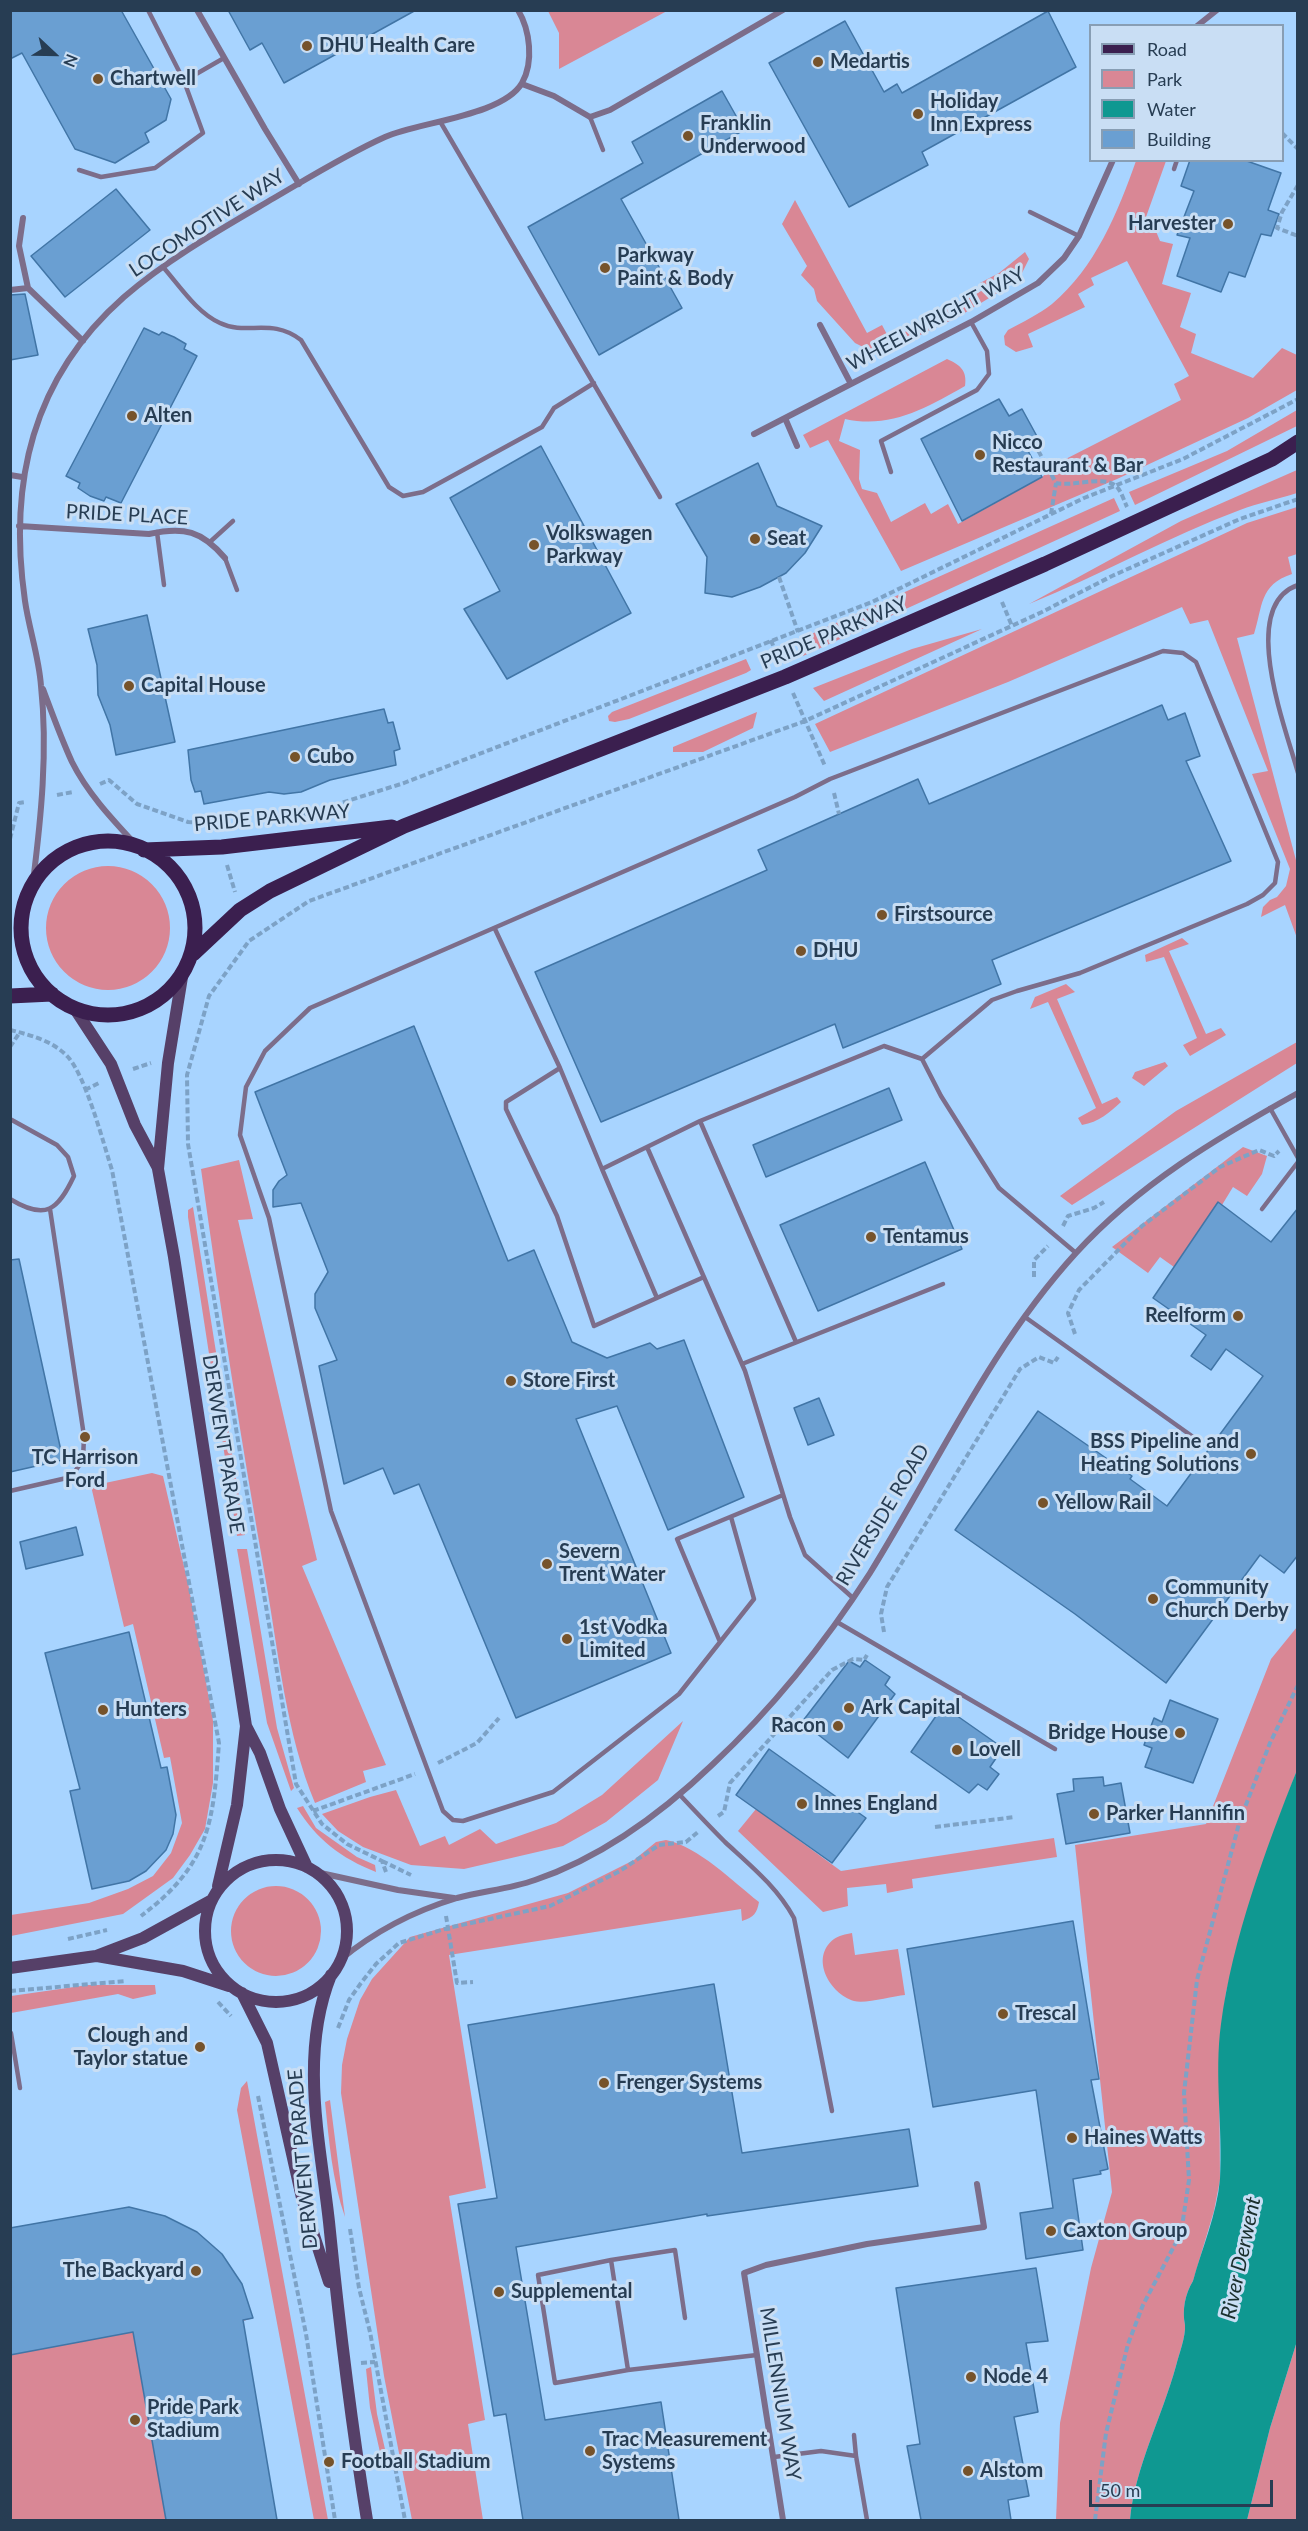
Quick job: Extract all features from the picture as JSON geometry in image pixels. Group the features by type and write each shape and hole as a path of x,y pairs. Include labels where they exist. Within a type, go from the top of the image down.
{"main road":[{"name":"PRIDE PARKWAY","path":"193,954 240,910 285,883 404,826 785,677 1045,564 1272,459 1298,442"},
{"name":"PRIDE PARKWAY","path":"1272,459 1298,454"},
{"name":"PRIDE PARKWAY","path":"140,848 222,847 404,826"},
{"path":"102,841 140,848 165,862 175,872 190,898 195,919 193,954 182,977 164,994 134,1010 105,1014 75,1009 52,994 34,973 26,953 22,932 24,900 33,882 54,859 81,844 102,841"},
{"path":"10,911 24,900"},
{"path":"10,996 52,994"}],"street":[{"path":"197,10 298,184"},
{"path":"518,10 522,18 530,56 522,84 554,96 590,117 610,110 783,10"},
{"path":"1200,24 1217,10"},
{"name":"LOCOMOTIVE WAY","path":"140,848 101,807 72,762 41,685 25,604 19,526 22,477 33,436 48,397 83,341 123,298 163,267 298,184 387,136 441,123 503,100 522,84"},
{"name":"WHEELWRIGHT WAY","path":"754,434 971,322 1038,283 1064,258 1079,237 1112,162"},
{"path":"23,218 20,246 28,288 83,341"},
{"path":"10,290 28,288"},
{"path":"820,325 851,384"},
{"path":"785,418 797,446"},
{"path":"10,475 22,477"},
{"name":"PRIDE PLACE","path":"19,526 149,534 168,530 189,532 211,541 225,558"},
{"name":"LOCOMOTIVE WAY","path":"33,882 41,798 41,685"},
{"name":"DERWENT PARADE","path":"182,977 168,1063 158,1169 174,1257 246,1725 237,1805 215,1895"},
{"name":"DERWENT PARADE","path":"75,1009 111,1064 135,1125 158,1169"},
{"name":"RIVERSIDE ROAD","path":"340,1960 366,1939 388,1926 456,1898 514,1887 574,1864 630,1832 717,1761 794,1678 837,1622 985,1376 1025,1317 1076,1253 1160,1177 1212,1142 1298,1093"},
{"name":"DERWENT PARADE","path":"246,1725 265,1766 280,1809 312,1869"},
{"path":"10,1968 96,1956 153,1933 215,1895 240,1870 258,1862 278,1860 312,1869 335,1892 344,1911 347,1931 340,1960 331,1975 309,1994 290,2000 270,2001 183,1971 96,1956"},
{"name":"RIVERSIDE ROAD","path":"312,1869 398,1890 456,1898"},
{"path":"215,1895 205,1928 207,1947 219,1974 238,1990"},
{"name":"DERWENT PARADE","path":"331,1975 315,2040 313,2082 337,2306 367,2520"},
{"name":"DERWENT PARADE","path":"238,1990 267,2043 302,2198 337,2306"},
{"name":"MILLENNIUM WAY","path":"783,2520 744,2273 766,2265 867,2244 984,2227 977,2184"}],"lane":[{"path":"79,170 101,177 155,168 203,133 184,81 148,10"},
{"path":"184,81 224,58"},
{"path":"590,117 603,150"},
{"path":"441,123 660,497"},
{"path":"1174,169 1176,162"},
{"path":"1030,212 1079,237"},
{"path":"163,267 207,316 221,324 277,328 290,332 301,340 389,487 403,496 423,492 542,427 554,408 594,383"},
{"path":"891,472 881,441 977,390 989,374 987,351 971,322"},
{"path":"211,541 233,521"},
{"path":"157,532 164,585"},
{"path":"225,558 237,590"},
{"path":"1298,585 1291,587 1276,604 1269,618 1267,653 1298,773"},
{"path":"731,1517 754,1599 679,1694 553,1792 463,1821 453,1820 443,1811 331,1510 269,1218 240,1135 246,1087 265,1051 310,1008 795,797 830,779 1162,651 1183,653 1196,662 1278,862 1275,883 1263,895 1247,904 1080,973 992,1000 922,1059"},
{"path":"495,929 560,1068 657,1298"},
{"path":"602,1169 700,1121 884,1046 922,1059 941,1096 999,1188 1076,1253"},
{"path":"560,1068 506,1102 506,1109 557,1216 594,1326 704,1278"},
{"path":"1262,1209 1298,1160 1270,1108"},
{"path":"10,1119 57,1145 68,1157 74,1176 64,1198 50,1209 34,1210 10,1199"},
{"path":"700,1121 796,1342"},
{"path":"647,1147 742,1364 783,1495 805,1555 853,1598"},
{"path":"10,1491 71,1477 82,1460 84,1436 50,1209"},
{"path":"742,1364 944,1284"},
{"path":"1025,1317 1196,1439"},
{"path":"720,1642 677,1539 783,1495"},
{"path":"837,1622 1055,1749"},
{"path":"679,1794 725,1842 765,1878 784,1899 794,1918 832,2111"},
{"path":"11,2033 20,2088"},
{"path":"685,2318 675,2250 538,2275 555,2383 628,2370 757,2355"},
{"path":"611,2260 628,2370"},
{"path":"854,2435 867,2520"},
{"path":"774,2457 821,2451 856,2456"}],"path":[{"path":"1284,135 1298,149"},
{"path":"1298,185 1282,212 1277,228 1298,236"},
{"path":"298,816 404,783 771,640 798,632 920,580 1051,513 1184,459 1298,399"},
{"path":"1034,443 1056,483 1051,513"},
{"path":"1056,483 1065,485 1104,481 1117,486 1134,523"},
{"path":"421,1880 347,1844 322,1824 296,1784 188,1144 187,1075 209,996 249,941 309,901 805,722 1042,612 1112,576 1240,519 1298,500"},
{"path":"779,577 798,632"},
{"path":"771,640 830,779 839,814"},
{"path":"10,839 19,804 89,789 109,780 137,804 188,822 239,825"},
{"path":"215,824 249,941"},
{"path":"10,1030 40,1038 69,1058 85,1090 112,1170 219,1743 215,1805 198,1854 174,1886 156,1905 138,1918"},
{"path":"10,1047 20,1032"},
{"path":"1033,1280 1034,1260 1058,1237 1068,1216 1094,1208 1112,1197"},
{"path":"1095,2520 1106,2433 1128,2344 1143,2305 1181,2234 1189,2180 1184,2093 1197,1980 1240,1820 1270,1743 1298,1685"},
{"path":"313,1811 369,1790"},
{"path":"935,1827 1015,1817"},
{"path":"382,1861 388,1880"},
{"path":"444,1904 457,1983 473,1982"},
{"path":"63,1940 118,1928"},
{"path":"337,2033 349,2001 361,1983 376,1964 399,1943"},
{"path":"10,1992 136,1981"},
{"path":"212,1996 233,2019"},
{"path":"258,2091 306,2334 335,2520"},
{"path":"349,2221 359,2288 370,2332 405,2520"}],"green space":[{"path":"548,11 667,11 559,69 559,33"},
{"path":"1136,162 1166,162 1146,217 1153,224 1160,241 1173,244 1162,284 1191,293 1180,327 1196,334 1191,353 1253,378 1282,348 1297,355 1297,390 1248,418 1117,479 901,571 828,440 810,448 803,435 947,359 952,361 964,372 965,386 922,409 893,419 862,421 845,419 839,441 860,450 859,479 862,489 877,493 891,522 925,503 931,514 948,504 958,524 1042,477 1056,464 1181,400 1174,384 1189,376 1127,261 1091,278 1094,285 1078,294 1085,307 1028,334 1033,347 1016,352 1005,345 1004,336 1008,330 1052,304 1081,274 1103,238"},
{"path":"795,200 867,333 882,325 890,340 983,290 980,283 999,273 1025,252 1029,259 1019,279 999,292 958,317 877,354 855,343 817,301 814,289 801,275 807,266 782,224"},
{"path":"1297,410 1297,426 1135,505 1129,492 1227,451"},
{"path":"1297,470 1297,493 1213,521 1029,604 1181,521"},
{"path":"1114,498 1120,511 803,656 798,640"},
{"path":"1297,507 1297,554 1288,557 1292,574 1273,584 1268,590 1261,606 1254,634 1237,638 1297,864 1297,938 1285,905 1261,917 1263,907 1277,897 1286,886 1290,869 1252,774 1268,771 1208,620 1190,624 1182,607 1008,682 830,752 815,724 1247,523"},
{"path":"982,629 824,701 813,688 912,649"},
{"path":"746,659 751,670 746,673 629,719 609,721 608,716 612,712"},
{"path":"757,712 753,728 703,752 673,752 673,747"},
{"path":"108,866 132,871 152,884 165,904 170,928 165,952 152,972 132,985 108,990 84,985 64,972 51,952 46,928 51,904 64,884 84,871"},
{"path":"1182,938 1189,944 1169,951 1206,1034 1221,1028 1226,1035 1190,1056 1183,1045 1197,1038 1164,957 1146,962 1145,955"},
{"path":"1066,984 1075,992 1057,999 1102,1104 1117,1097 1121,1102 1099,1119 1082,1125 1078,1118 1096,1108 1048,1002 1030,1009 1035,997"},
{"path":"1297,1042 1297,1063 1072,1205 1060,1196 1176,1111"},
{"path":"1165,1062 1168,1066 1144,1086 1132,1078 1135,1072"},
{"path":"1243,1147 1267,1156 1262,1174 1247,1196 1233,1187 1222,1205 1218,1203 1174,1267 1160,1257 1148,1273 1112,1247"},
{"path":"239,1160 253,1219 238,1220 317,1560 302,1566 386,1765 363,1771 366,1782 315,1803 297,1749 284,1694 201,1169"},
{"path":"193,1207 245,1535 237,1536 188,1217 188,1210"},
{"path":"152,1473 163,1476 189,1588 213,1721 213,1783 205,1829 173,1878 123,1914 11,1936 11,1915 89,1903 128,1889 153,1876 171,1853 182,1823 170,1757 164,1758 133,1624 124,1627 91,1486"},
{"path":"237,1549 247,1549 277,1728 294,1788 291,1791 267,1723"},
{"path":"1297,1627 1297,1770 1246,1917 1226,1992 1219,2058 1220,2180 1214,2211 1185,2302 1185,2329 1182,2345 1137,2481 1130,2520 1056,2520 1060,2423 1091,2268 1112,2192 1075,1845 1206,1824 1271,1659"},
{"path":"683,1721 658,1780 606,1822 563,1846 464,1869 411,1865 363,1847 338,1831 322,1814 396,1790 420,1846 445,1836 449,1845 480,1829 496,1844 556,1823 602,1795"},
{"path":"303,1806 316,1828 357,1857 375,1865 376,1872 352,1861 322,1839 297,1808"},
{"path":"756,1809 841,1871 1054,1838 1057,1857 912,1879 913,1888 887,1893 886,1884 847,1888 848,1906 823,1912 738,1831"},
{"path":"666,1840 703,1857 759,1902 754,1914 742,1921 741,1909 449,1955 486,2188 449,2196 485,2420 468,2424 483,2520 412,2520 384,2376 341,2093 342,2065 347,2039 360,2000 372,1979 410,1937 568,1893 634,1860 656,1842"},
{"path":"276,1886 293,1890 308,1899 317,1914 321,1931 317,1948 308,1963 293,1972 276,1976 259,1972 244,1963 235,1948 231,1931 235,1914 244,1899 259,1890"},
{"path":"852,1933 855,1955 898,1949 905,1995 859,2002 837,1991 826,1974 823,1956 827,1947 836,1938"},
{"path":"88,1985 155,1985 156,1994 133,1999 118,1994 11,2013 11,1996"},
{"path":"247,2081 328,2520 314,2520 237,2110 241,2088"},
{"path":"330,2100 345,2217 337,2189 330,2145 325,2102"},
{"name":"Pride Park Stadium","path":"129,2207 175,2222 194,2231 209,2242 234,2273 244,2293 253,2318 243,2321 277,2520 11,2520 11,2228"},
{"path":"1297,2341 1297,2520 1247,2520 1270,2428"},
{"path":"371,2367 377,2414 387,2458 382,2461 370,2408 366,2369"}],"water":[{"name":"River Derwent","path":"1297,1770 1297,2341 1270,2428 1247,2520 1130,2520 1137,2481 1182,2345 1186,2297 1216,2205 1221,2160 1219,2043 1233,1960 1262,1862"}],"building":[{"name":"Chartwell","path":"10,10 121,10 171,99 166,120 145,133 149,142 115,163 75,149 22,53 10,59"},
{"name":"DHU Health Care","path":"228,10 416,10 284,83 262,43 250,50"},
{"name":"Holiday Inn Express","path":"1048,11 1076,67 922,152 928,165 849,207 769,63 845,21 884,92 897,84 902,93"},
{"name":"Parkway Paint & Body","path":"722,91 744,130 621,199 682,308 599,355 528,227 643,163 632,142"},
{"name":"Harvester","path":"1189,162 1250,162 1281,173 1268,210 1279,214 1271,236 1261,234 1245,277 1229,272 1221,292 1177,276 1190,238 1177,235 1194,191 1181,186"},
{"path":"116,189 150,230 65,297 31,256"},
{"path":"25,294 38,355 10,360 10,295"},
{"name":"Alten","path":"144,328 159,335 162,332 174,337 186,344 184,349 197,356 121,503 106,497 104,501 90,496 78,488 80,483 66,476"},
{"path":"999,399 1009,416 1022,409 1039,440 1026,447 1042,477 962,521 921,439"},
{"name":"Volkswagen Parkway","path":"541,446 631,613 507,679 464,609 500,591 450,498"},
{"name":"Seat","path":"758,463 777,506 822,526 805,553 786,573 760,587 732,597 705,593 707,557 676,504"},
{"name":"Capital House","path":"147,615 175,742 116,755 110,725 98,695 97,665 88,629"},
{"name":"Firstsource","path":"1162,705 1168,720 1185,713 1200,756 1186,761 1231,861 992,960 1001,984 843,1048 835,1024 601,1122 535,972 767,870 758,850 918,779 929,804"},
{"name":"Cubo","path":"384,709 388,723 393,722 400,749 394,751 396,765 330,780 301,792 284,794 269,792 204,804 201,791 195,792 191,780 188,750"},
{"name":"Store First","path":"414,1026 508,1261 534,1250 572,1342 607,1358 650,1343 657,1349 684,1340 744,1497 668,1530 617,1406 576,1419 671,1653 516,1718 419,1484 394,1494 383,1468 344,1484 319,1366 337,1360 315,1308 315,1294 328,1272 301,1203 273,1207 273,1190 287,1175 255,1092"},
{"path":"889,1088 902,1120 766,1177 753,1145"},
{"name":"Tentamus","path":"925,1162 962,1249 818,1311 780,1225"},
{"path":"1218,1202 1271,1242 1298,1208 1298,1555 1284,1573 1260,1555 1166,1683 1075,1614 955,1530 1038,1411 1132,1476 1130,1479 1167,1506 1263,1376 1226,1349 1211,1370 1191,1356 1206,1335 1153,1298"},
{"name":"TC Harrison Ford","path":"19,1259 63,1460 10,1472 10,1260"},
{"path":"819,1398 834,1435 808,1445 794,1408"},
{"path":"76,1527 83,1555 26,1569 20,1542"},
{"name":"Hunters","path":"129,1632 161,1768 167,1767 176,1815 173,1834 166,1850 146,1871 129,1881 92,1889 70,1791 80,1789 45,1653"},
{"name":"Ark Capital","path":"865,1660 890,1677 885,1685 895,1694 848,1758 802,1722 849,1661 860,1667"},
{"name":"Bridge House","path":"1170,1700 1218,1719 1193,1783 1145,1767 1152,1748 1144,1745 1154,1718 1162,1722"},
{"name":"Lovell","path":"943,1706 1003,1748 990,1767 999,1774 987,1790 978,1784 969,1793 911,1752"},
{"name":"Innes England","path":"769,1749 866,1818 832,1863 736,1795"},
{"name":"Parker Hannifin","path":"1103,1777 1104,1786 1121,1783 1130,1833 1066,1844 1057,1794 1074,1791 1073,1779"},
{"name":"Trescal","path":"1073,1921 1099,2079 1091,2080 1108,2169 1100,2171 1101,2174 1073,2179 1083,2250 1026,2259 1020,2213 1053,2208 1036,2090 933,2107 907,1949"},
{"path":"714,1984 742,2153 909,2129 918,2186 707,2216 707,2214 516,2247 545,2420 661,2402 679,2520 523,2520 506,2414 494,2416 458,2204 497,2198 468,2025"},
{"name":"Pride Park Stadium","path":"129,2207 165,2216 197,2232 222,2254 242,2284 253,2318 243,2320 277,2520 166,2520 133,2332 10,2355 10,2228"},
{"name":"Node 4","path":"1036,2268 1048,2341 1026,2343 1038,2412 1014,2417 1029,2496 1008,2500 1011,2520 921,2520 907,2446 920,2444 896,2288"}],"place":[{"name":"DHU Health Care","path":"307,46"},
{"name":"Medartis","path":"818,62"},
{"name":"Chartwell","path":"98,79"},
{"name":"Holiday Inn Express","path":"918,114"},
{"name":"Franklin Underwood","path":"688,136"},
{"name":"Harvester","path":"1228,224"},
{"name":"Parkway Paint & Body","path":"605,268"},
{"name":"Alten","path":"132,416"},
{"name":"Nicco Restaurant & Bar","path":"980,455"},
{"name":"Seat","path":"755,539"},
{"name":"Volkswagen Parkway","path":"534,545"},
{"name":"Capital House","path":"129,686"},
{"name":"Cubo","path":"295,757"},
{"name":"Firstsource","path":"882,915"},
{"name":"DHU","path":"801,951"},
{"name":"Tentamus","path":"871,1237"},
{"name":"Reelform","path":"1238,1316"},
{"name":"Store First","path":"511,1381"},
{"name":"TC Harrison Ford","path":"85,1437"},
{"name":"BSS Pipeline and Heating Solutions","path":"1251,1454"},
{"name":"Yellow Rail","path":"1043,1503"},
{"name":"Severn Trent Water","path":"547,1564"},
{"name":"Community Church Derby","path":"1153,1599"},
{"name":"1st Vodka Limited","path":"567,1639"},
{"name":"Ark Capital","path":"849,1708"},
{"name":"Hunters","path":"103,1710"},
{"name":"Racon","path":"838,1726"},
{"name":"Bridge House","path":"1180,1733"},
{"name":"Lovell","path":"957,1750"},
{"name":"Innes England","path":"802,1804"},
{"name":"Parker Hannifin","path":"1094,1814"},
{"name":"Trescal","path":"1003,2014"},
{"name":"Clough and Taylor statue","path":"200,2047"},
{"name":"Frenger Systems","path":"604,2083"},
{"name":"Haines Watts","path":"1072,2138"},
{"name":"Caxton Group","path":"1051,2231"},
{"name":"The Backyard","path":"196,2271"},
{"name":"Supplemental","path":"499,2292"},
{"name":"Node 4","path":"971,2377"},
{"name":"Pride Park Stadium","path":"135,2420"},
{"name":"Trac Measurement Systems","path":"590,2451"},
{"name":"Football Stadium","path":"329,2462"},
{"name":"Alstom","path":"968,2471"}]}
